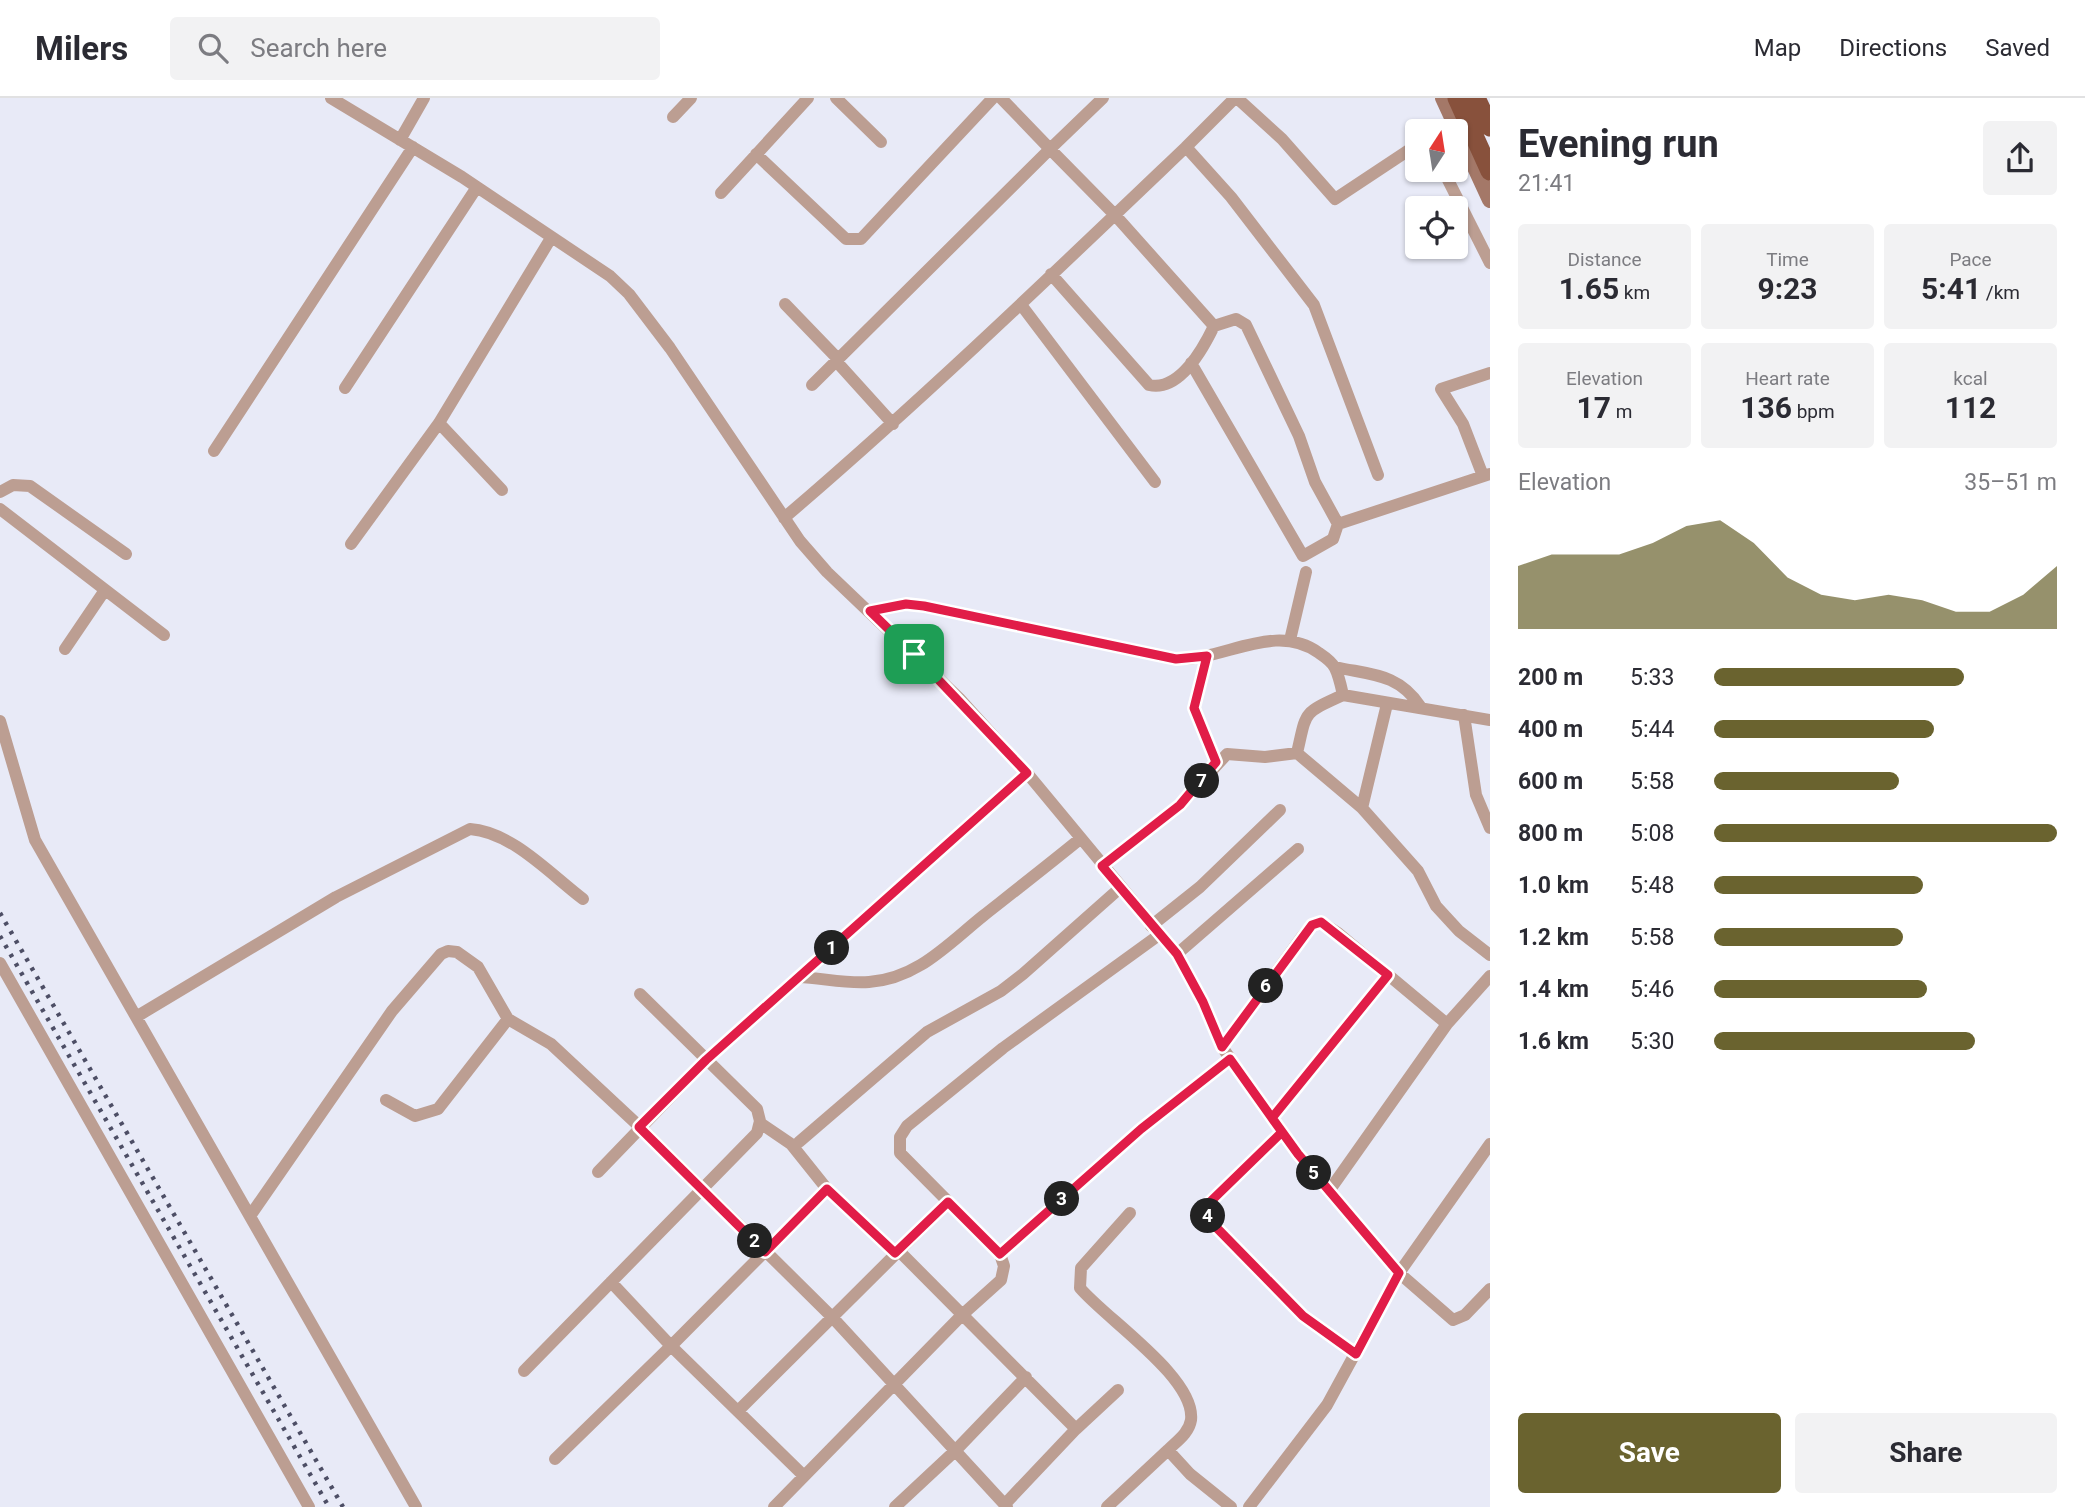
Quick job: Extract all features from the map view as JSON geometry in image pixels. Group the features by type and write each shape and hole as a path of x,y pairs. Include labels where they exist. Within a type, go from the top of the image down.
{"highway":[{"path":"1457,98 1490,171"},
{"path":"1476,98 1490,127"}],"main road":[{"path":"1443,98 1490,200"}],"street":[{"path":"331,98 477,187 610,276 629,294 670,348 784,518 827,572 959,698 1027,773 1119,888 1177,954 1230,1059 1282,1132 1399,1273 1453,1320 1465,1315 1490,1289"},
{"path":"400,139 424,98"},
{"path":"673,117 691,98"},
{"path":"721,193 808,98"},
{"path":"835,98 881,142"},
{"path":"756,155 846,239 862,239 993,98"},
{"path":"1001,98 1115,215 1214,327"},
{"path":"812,385 1102,98"},
{"path":"784,518 893,424 1021,306 1051,274 1236,98 1282,139 1335,199 1405,153"},
{"path":"214,451 413,147"},
{"path":"1186,147 1231,197 1314,305 1378,475"},
{"path":"1449,182 1490,262"},
{"path":"345,388 477,187"},
{"path":"351,544 439,423 551,239"},
{"path":"1051,274 1149,385 1163,386 1191,363 1214,327 1236,319 1246,325 1299,436 1320,491 1338,524 1333,539 1303,556 1191,363"},
{"path":"785,304 893,424"},
{"path":"1021,306 1155,482"},
{"path":"1338,524 1487,475 1463,424 1441,389 1490,373"},
{"path":"439,423 502,490"},
{"path":"0,492 13,485 30,486 126,554"},
{"path":"0,509 164,635"},
{"path":"1290,640 1306,572"},
{"path":"65,649 105,590"},
{"path":"870,611 906,604 924,606 1176,659 1207,656 1233,647 1290,640 1312,648 1335,667 1400,682 1420,706"},
{"path":"1207,656 1194,708 1216,762"},
{"path":"1335,667 1343,695"},
{"path":"1297,753 1302,723 1310,711 1343,695 1490,720"},
{"path":"1362,808 1387,704"},
{"path":"1464,715 1476,794 1490,828"},
{"path":"0,721 35,840 416,1507"},
{"path":"1102,866 1180,805 1216,762 1227,754 1265,757 1297,753 1362,808 1418,872 1436,906 1459,931 1490,955"},
{"path":"598,1172 706,1060 1027,773"},
{"path":"774,1507 962,1315 1001,1280 1004,1266 1000,1254 900,1153 900,1137 907,1126 1155,930 1280,810"},
{"path":"136,1017 336,897 470,829 486,830 503,838 583,899"},
{"path":"799,977 869,982 900,975 922,965 939,955 959,935 1080,839"},
{"path":"1177,954 1298,849"},
{"path":"799,1142 927,1032 989,998 1023,974 1119,888"},
{"path":"1222,1047 1312,925 1321,922 1338,933 1447,1024"},
{"path":"250,1216 392,1011 441,954 448,950 457,952 478,967 508,1019 551,1044 833,1318 1006,1506 1076,1429 1118,1390"},
{"path":"0,963 309,1507"},
{"path":"1272,1118 1388,975"},
{"path":"1329,1191 1447,1024 1490,976"},
{"path":"524,1371 757,1133 760,1123 757,1109 640,994"},
{"path":"386,1100 415,1116 438,1109 508,1019"},
{"path":"1000,1254 1141,1129 1230,1059"},
{"path":"760,1123 791,1144 827,1189 962,1315 1076,1429"},
{"path":"1282,1132 1208,1204 1206,1211 1211,1222 1303,1316 1356,1354"},
{"path":"1249,1507 1320,1416 1399,1273 1490,1144"},
{"path":"555,1459 827,1189"},
{"path":"738,1410 948,1202"},
{"path":"1107,1507 1185,1434 1191,1420 1183,1389 1080,1287 1080,1268 1130,1213"},
{"path":"611,1282 671,1346 804,1476"},
{"path":"895,1507 955,1451 1026,1377"},
{"path":"1168,1450 1190,1474 1231,1507"}],"railway":[{"path":"0,913 343,1507"},
{"path":"0,936 329,1507"}],"route":[{"path":"914,654 870,611 906,604 924,606 1176,659 1207,656 1194,708 1216,762 1180,805 1102,866 1177,954 1203,1002 1222,1047 1312,925 1321,922 1338,933 1388,975 1272,1118 1298,1154 1399,1273 1356,1354 1303,1316 1211,1222 1206,1211 1208,1204 1282,1132 1230,1059 1141,1129 1000,1254 948,1202 895,1253 827,1189 765,1252 639,1127 706,1060 1027,773 959,698 914,654"}]}
